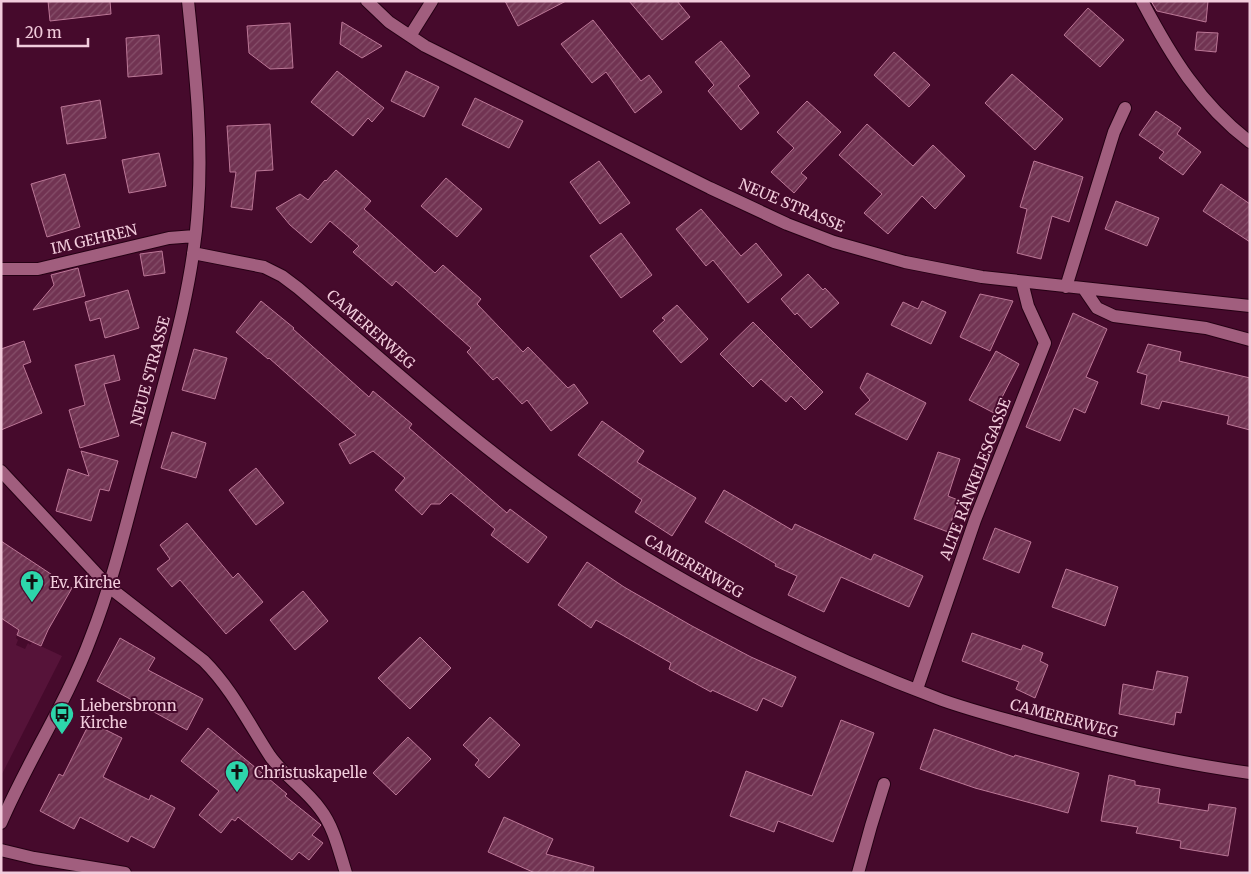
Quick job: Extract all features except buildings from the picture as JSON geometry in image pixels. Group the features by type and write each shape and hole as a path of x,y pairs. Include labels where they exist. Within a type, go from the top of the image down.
{"street":[{"name":"NEUE STRASSE","path":"1,823 85,653 109,587 185,301 195,236 200,166 188,1"},
{"name":"NEUE STRASSE","path":"367,1 389,22 447,56 710,188 813,235 905,262 956,273 1066,287 1250,306"},
{"path":"410,36 432,1"},
{"path":"1142,1 1165,45 1190,83 1222,119 1250,142"},
{"path":"1066,287 1110,146 1125,108"},
{"name":"IM GEHREN","path":"1,269 38,269 169,238 195,236"},
{"name":"CAMERERWEG","path":"193,253 254,264 273,271 290,282 487,447 560,502 688,584 783,633 846,661 944,700 1012,722 1083,741 1147,755 1250,773"},
{"name":"ALTE RÄNKELESGASSE","path":"917,689 974,520 1045,343 1028,306 1022,282"},
{"path":"1084,289 1097,308 1114,316 1206,328 1250,340"},
{"path":"1,471 109,587 204,662 217,675 243,710 276,763 322,811 333,832 346,873"},
{"path":"858,873 870,826 884,784"},
{"path":"1,850 34,858 124,873"}],"shaded area":[{"path":"1,618 19,630 16,645 25,649 28,643 30,645 32,642 62,656 1,776"}],"place":[{"name":"Ev. Kirche","path":"32,603"},
{"name":"Liebersbronn Kirche","path":"62,735"},
{"name":"Christuskapelle","path":"237,793"}]}
